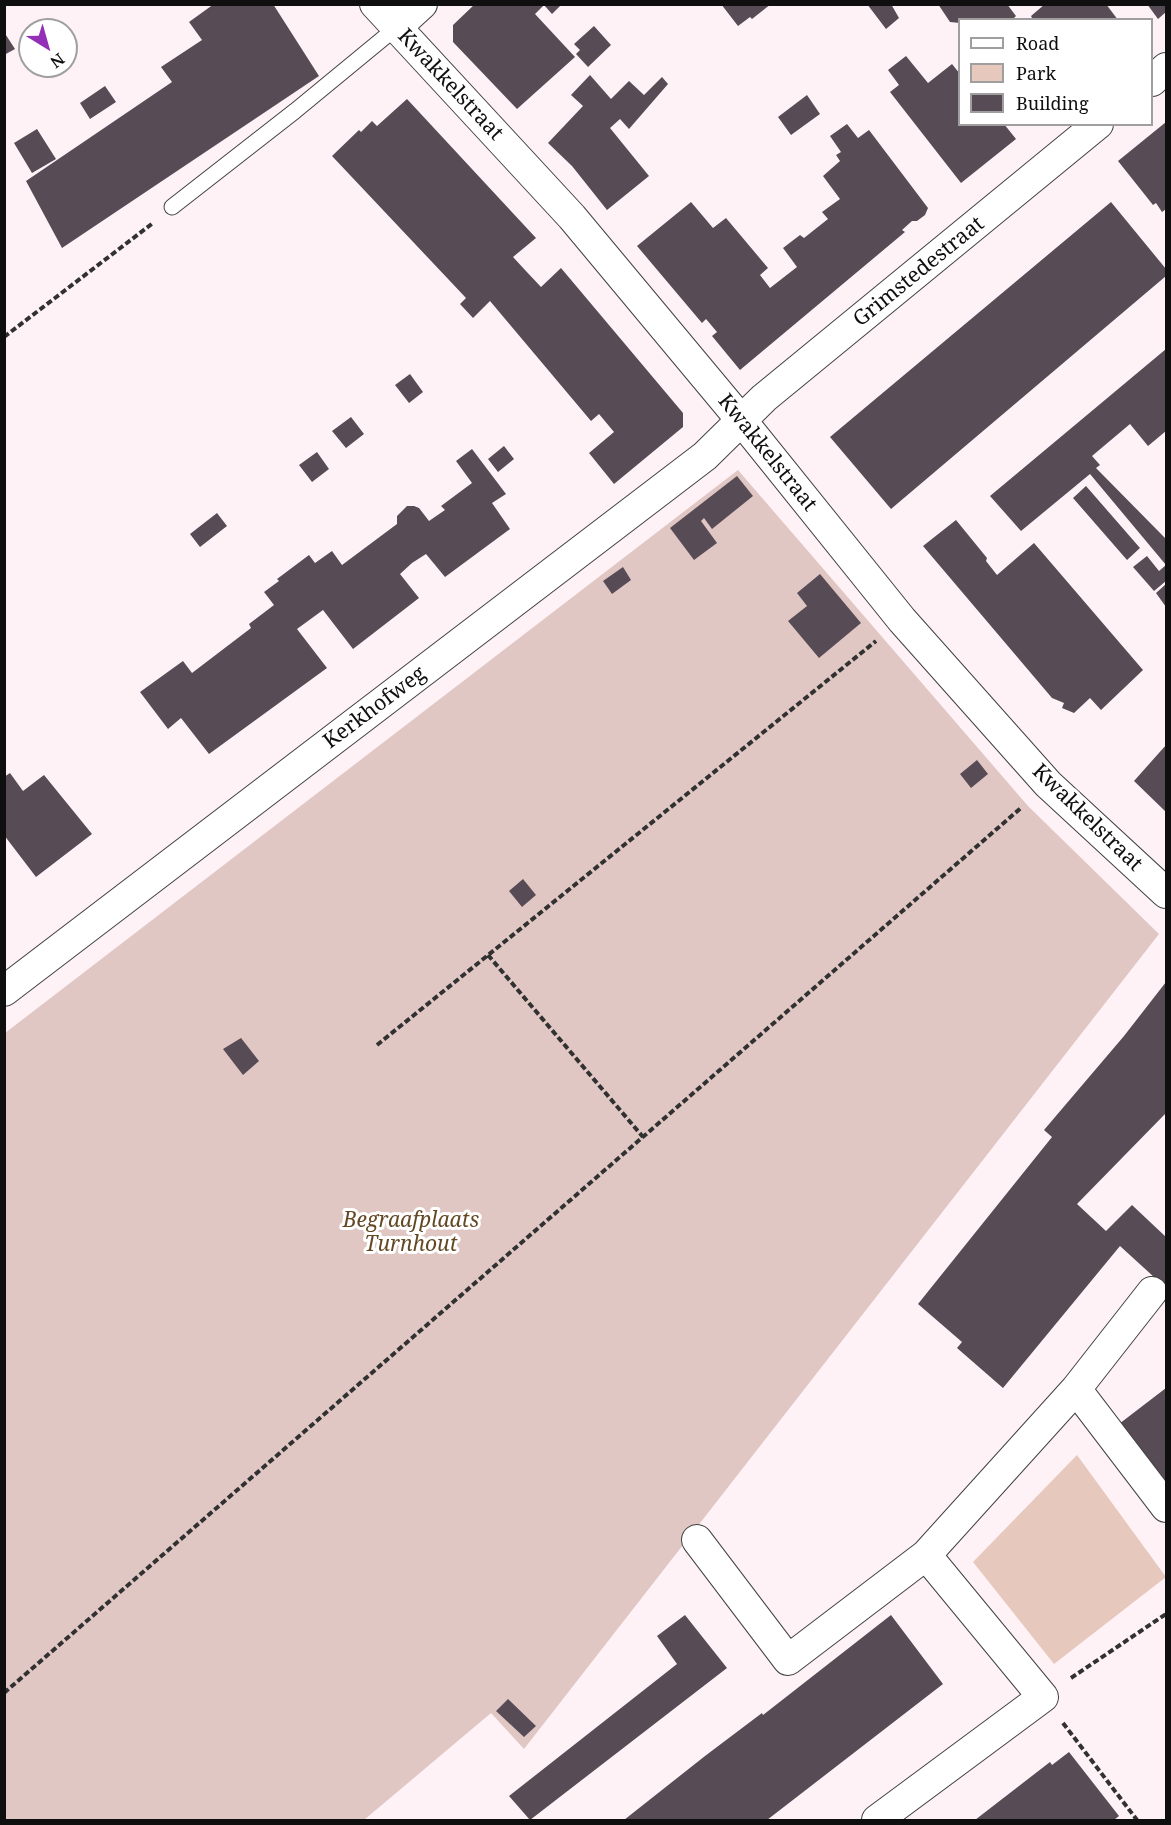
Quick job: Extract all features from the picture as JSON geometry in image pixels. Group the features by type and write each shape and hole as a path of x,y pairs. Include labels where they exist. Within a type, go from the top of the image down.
{"street":[{"name":"Kwakkelstraat","path":"375,4 572,217 742,421 902,620 1048,784 1167,893"},
{"path":"397,27 422,4"},
{"path":"1153,80 1167,68"},
{"name":"Grimstedestraat","path":"742,421 764,398 1096,126"},
{"name":"Kerkhofweg","path":"4,991 705,456 742,421"},
{"path":"697,1540 788,1660 926,1555 1076,1389 1152,1292"},
{"path":"1076,1389 1167,1508"},
{"path":"877,1821 1043,1697 926,1555"}],"lane":[{"path":"172,207 295,111 397,27"}],"path":[{"path":"4,337 172,207"},
{"path":"377,1045 902,620"},
{"path":"4,1693 1048,784"},
{"path":"488,955 643,1137"},
{"path":"1137,1821 1043,1697 1167,1614"}],"green space":[{"name":"Begraafplaats Turnhout","path":"738,470 1028,806 1159,934 524,1749 491,1713 364,1820 5,1820 5,1033"},
{"path":"1077,1455 1166,1577 1054,1664 973,1562"}],"building":[{"path":"214,4 273,4 319,76 62,248 26,181 172,82 161,67 202,40 189,22"},
{"path":"475,4 562,4 552,14 544,5 535,14 575,57 517,109 453,42 453,25"},
{"path":"721,4 771,4 752,19 750,17 738,26"},
{"path":"867,4 891,4 899,18 886,29"},
{"path":"938,4 1007,4 1016,16 1014,18 958,18 958,23 950,22"},
{"path":"1045,4 1106,4 1116,18 1032,18 1031,16"},
{"path":"1147,4 1166,4 1166,12 1158,19"},
{"path":"594,26 611,45 588,67 576,54 580,50 574,44"},
{"path":"4,32 15,49 4,55"},
{"path":"906,56 928,83 952,64 958,72 958,126 1006,126 1016,139 961,183 890,92 899,85 888,70"},
{"path":"590,75 611,99 629,81 644,95 662,77 668,84 629,129 620,119 610,128 649,176 607,210 572,166 548,143 583,106 571,95"},
{"path":"105,86 116,102 90,119 80,103"},
{"path":"807,95 820,114 791,135 778,117"},
{"path":"407,99 536,238 513,257 541,287 561,268 683,413 683,427 614,484 589,453 614,432 599,414 591,421 490,301 473,318 460,304 466,298 332,156 359,130 361,132 372,121 377,126"},
{"path":"1166,122 1166,209 1162,212 1156,203 1153,205 1118,161"},
{"path":"847,124 858,138 869,130 928,208 925,215 917,221 912,221 902,230 905,232 740,370 712,336 717,332 706,319 702,323 637,246 691,202 713,228 726,218 768,268 760,275 770,288 797,267 783,248 800,235 804,238 828,219 822,212 840,199 823,176 840,161 836,155 841,152 830,136"},
{"path":"37,129 56,159 32,173 14,143"},
{"path":"1111,202 1166,269 1166,276 891,509 830,437"},
{"path":"1166,349 1166,431 1148,446 1130,424 1092,456 1100,465 1096,468 1166,539 1166,565 1090,474 1021,531 990,496"},
{"path":"410,374 423,392 409,403 395,385"},
{"path":"351,417 364,434 346,448 332,431"},
{"path":"504,446 514,459 498,472 488,459"},
{"path":"472,449 506,494 492,503 510,529 445,577 426,554 412,563 400,574 419,598 353,649 323,610 297,629 327,668 209,754 181,718 168,729 140,692 183,661 192,673 251,628 249,624 274,605 264,592 309,555 315,563 332,551 342,565 397,524 397,516 407,506 419,508 429,521 445,510 441,506 472,483 456,461"},
{"path":"317,452 329,469 312,482 299,465"},
{"path":"737,476 753,496 712,529 704,518 701,521 717,543 694,560 670,528"},
{"path":"1086,486 1140,548 1127,560 1073,498"},
{"path":"217,513 227,526 200,547 190,534"},
{"path":"956,520 987,558 986,561 997,575 1034,543 1143,670 1101,710 1090,698 1074,713 1062,708 1064,703 1052,698 923,546"},
{"path":"1147,556 1159,571 1166,565 1166,581 1154,591 1133,567"},
{"path":"623,567 631,580 612,594 603,581"},
{"path":"820,574 861,623 819,658 788,621 807,606 797,593"},
{"path":"1166,584 1166,607 1156,593"},
{"path":"1166,745 1166,812 1134,781"},
{"path":"977,760 988,774 971,788 960,774"},
{"path":"10,773 23,791 44,775 92,834 36,877 4,835 4,777"},
{"path":"523,879 536,895 522,907 509,891"},
{"path":"1166,982 1166,1113 1077,1204 1106,1231 1132,1205 1166,1237 1166,1288 1120,1246 1003,1388 957,1348 962,1342 918,1304 1052,1137 1044,1130 1124,1036"},
{"path":"241,1038 259,1061 243,1075 223,1049"},
{"path":"1166,1388 1166,1487 1119,1424"},
{"path":"685,1615 727,1668 530,1820 509,1796 677,1664 657,1636"},
{"path":"891,1615 943,1684 767,1820 624,1820 705,1756 762,1713 763,1715"},
{"path":"508,1699 536,1726 524,1737 496,1711"},
{"path":"1069,1752 1119,1816 1114,1820 975,1820 1050,1762 1052,1765"}]}
